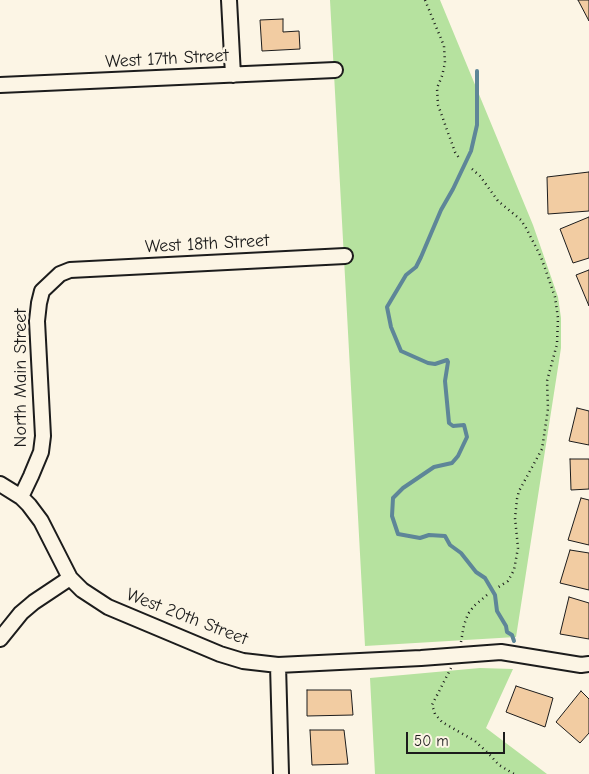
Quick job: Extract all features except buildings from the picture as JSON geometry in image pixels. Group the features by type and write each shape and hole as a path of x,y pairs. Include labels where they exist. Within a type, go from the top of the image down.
{"street":[{"path":"229,0 233,75"},
{"name":"West 17th Street","path":"0,85 335,70"},
{"name":"West 18th Street","path":"70,270 345,256"},
{"name":"North Main Street","path":"20,497 41,452 43,436 37,321 39,303 42,291 50,282 60,274 70,270"},
{"path":"0,484 20,497 41,521 70,578 43,594 27,607 10,624 0,639"},
{"name":"West 20th Street","path":"70,578 82,590 108,606 220,654 243,660 278,665 501,652 581,665 589,664"},
{"path":"278,665 281,774"}],"path":[{"path":"425,0 444,46 445,63 437,88 438,105 455,152 459,158"},
{"path":"472,169 480,176 498,201 521,220 526,228 541,257 555,296 558,318 557,344 547,382 548,409 542,449 519,491 517,499 515,518 518,548 514,570 508,581 497,588"},
{"path":"487,595 468,614 459,654 432,705 435,714 442,722 475,741 499,765 514,774"}],"green space":[{"path":"330,0 440,0 533,225 558,297 561,318 561,348 516,637 365,646"},
{"path":"480,668 513,669 486,728 547,774 375,774 370,678"}],"waterway":[{"path":"477,71 477,125 471,151 441,210 416,267 406,275 387,307 391,327 401,351 428,363 435,364 447,360 445,381 449,423 453,426 464,425 467,437 458,456 452,463 434,467 403,488 393,498 392,516 398,534 420,538 429,535 445,536 450,545 461,553 476,572 485,578 495,595 497,611 506,626 507,632 512,635 514,641"}]}
